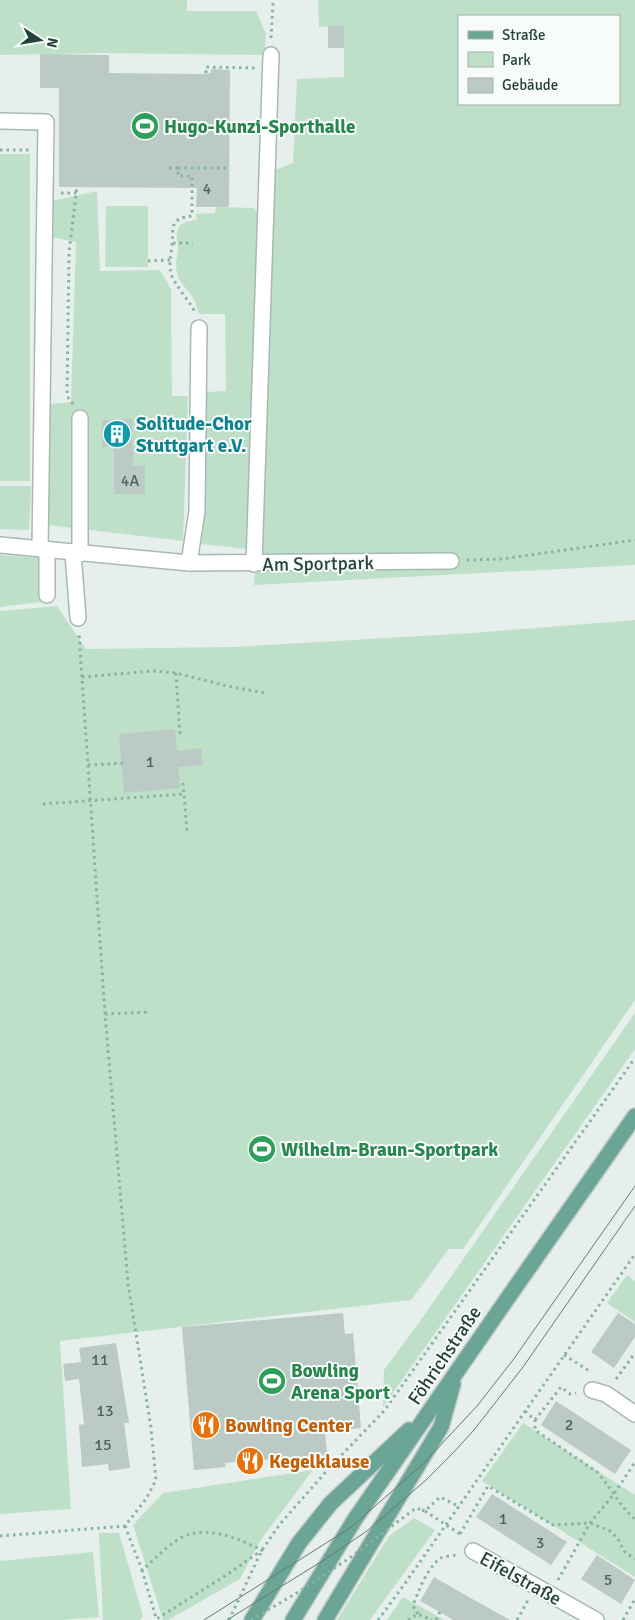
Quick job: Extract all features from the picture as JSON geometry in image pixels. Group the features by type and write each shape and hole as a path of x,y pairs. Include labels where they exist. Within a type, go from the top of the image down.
{"main road":[{"name":"Föhrichstraße","path":"293,1620 355,1519 635,1116"},
{"path":"325,1620 441,1427 457,1371"},
{"path":"252,1620 299,1543 332,1503 429,1412"}],"street":[{"path":"254,564 271,55"},
{"path":"0,121 46,122 43,550 48,595"},
{"path":"189,563 197,511 198,321"},
{"path":"78,618 77,553 80,418"},
{"name":"Am Sportpark","path":"0,545 189,563 451,561"},
{"path":"599,1392 635,1414"},
{"name":"Eifelstraße","path":"473,1551 596,1620"}],"path":[{"path":"271,38 272,3"},
{"path":"206,73 206,67 235,67"},
{"path":"0,150 46,150"},
{"path":"169,168 230,168"},
{"path":"178,168 178,176 192,176 192,216 176,221 173,226 170,260 172,278 198,321"},
{"path":"77,188 69,252 67,396 78,409 80,418"},
{"path":"173,243 192,243"},
{"path":"148,261 170,260"},
{"path":"451,561 502,559 635,540"},
{"path":"0,1536 125,1526 146,1500 156,1480 151,1428 128,1283 105,1014 78,618"},
{"path":"82,677 152,672 176,674 265,693"},
{"path":"176,674 180,736"},
{"path":"88,765 126,763"},
{"path":"183,783 187,834"},
{"path":"43,804 184,794"},
{"path":"105,1014 150,1012"},
{"path":"229,1620 262,1550 280,1524 332,1465 384,1411 635,1058"},
{"path":"378,1620 635,1254"},
{"path":"635,1352 599,1392 570,1394 561,1388 535,1420 535,1430 597,1472 625,1511 635,1519"},
{"path":"564,1355 592,1372 599,1392"},
{"path":"525,1412 535,1420"},
{"path":"550,1594 590,1523 614,1494 635,1462"},
{"path":"460,1534 488,1486 554,1525 590,1523 610,1531 618,1539 624,1551 635,1559"},
{"path":"423,1511 440,1497 458,1506"},
{"path":"252,1620 300,1592 416,1508 446,1525"},
{"path":"125,1526 142,1570 156,1619 188,1600 262,1550"},
{"path":"142,1570 174,1542 188,1534 206,1531 234,1536 262,1550"},
{"path":"440,1612 434,1620 418,1614 413,1606 417,1592 432,1567 440,1558 473,1551"},
{"path":"623,1620 635,1599"},
{"path":"408,1620 418,1614"}],"green space":[{"path":"0,0 187,0 187,11 256,11 266,34 265,55 99,53 0,55"},
{"path":"318,0 635,0 635,565 254,585 275,170 293,163 297,79 344,77 344,26 319,27"},
{"path":"0,154 30,154 30,481 0,481"},
{"path":"97,191 100,271 160,270 171,289 172,396 188,396 183,541 48,525 49,404 71,402 76,242 51,237 52,201"},
{"path":"106,206 148,206 148,267 105,267"},
{"path":"216,207 254,208 259,215 247,549 201,544 205,510 207,392 226,391 225,314 199,314 193,298 177,273 177,230 185,222 197,220 196,214 215,213"},
{"path":"0,486 31,486 29,530 0,529"},
{"path":"0,555 40,558 41,602 0,607"},
{"name":"Wilhelm-Braun-Sportpark","path":"57,606 86,649 234,647 472,633 635,620 635,1000 463,1249 449,1249 411,1300 60,1341 71,1509 0,1514 0,611"},
{"path":"635,1013 635,1049 383,1407 384,1370"},
{"path":"627,1275 635,1281 635,1322 607,1303"},
{"path":"523,1423 635,1495 635,1577 482,1481"},
{"path":"313,1470 260,1541 240,1579 168,1620 163,1620 133,1525 163,1493"},
{"path":"414,1518 435,1530 370,1620 337,1620 389,1536"},
{"path":"99,1533 119,1533 143,1616 140,1620 103,1620"},
{"path":"93,1552 99,1617 62,1620 0,1620 0,1561"},
{"path":"403,1597 444,1620 387,1620"}],"building":[{"path":"328,26 344,26 344,48 328,48"},
{"name":"Hugo-Kunzi-Sporthalle","path":"40,54 109,55 109,73 201,74 211,73 211,69 230,70 229,207 196,207 197,188 59,187 59,88 40,88"},
{"path":"132,419 133,466 145,466 145,494 114,494 114,447 102,447 102,420"},
{"path":"175,729 177,751 201,748 203,765 178,767 180,788 124,793 119,734"},
{"name":"Bowling Arena Sport","path":"343,1313 345,1334 353,1333 361,1428 325,1432 327,1455 225,1463 226,1467 194,1470 182,1327"},
{"path":"618,1313 635,1324 635,1337 614,1368 591,1352"},
{"path":"116,1343 129,1423 124,1423 130,1468 109,1471 108,1464 82,1467 79,1425 84,1424 79,1379 65,1381 63,1364 81,1362 79,1348"},
{"path":"556,1401 631,1450 615,1474 541,1425"},
{"path":"492,1494 567,1542 551,1565 476,1517"},
{"path":"597,1555 635,1580 621,1604 581,1579"},
{"path":"434,1577 510,1620 453,1620 420,1601"}],"tram line":[{"path":"204,1620 350,1528 422,1465 477,1406 513,1360 635,1186"},
{"path":"227,1620 367,1531 426,1480 452,1454 474,1430 523,1367 635,1206"}],"place":[{"name":"Hugo-Kunzi-Sporthalle","path":"145,126"},
{"name":"Solitude-Chor Stuttgart e.V.","path":"117,434"},
{"name":"Wilhelm-Braun-Sportpark","path":"262,1149"},
{"name":"Bowling Arena Sport","path":"272,1381"},
{"name":"Bowling Center","path":"206,1425"},
{"name":"Kegelklause","path":"250,1461"}]}
